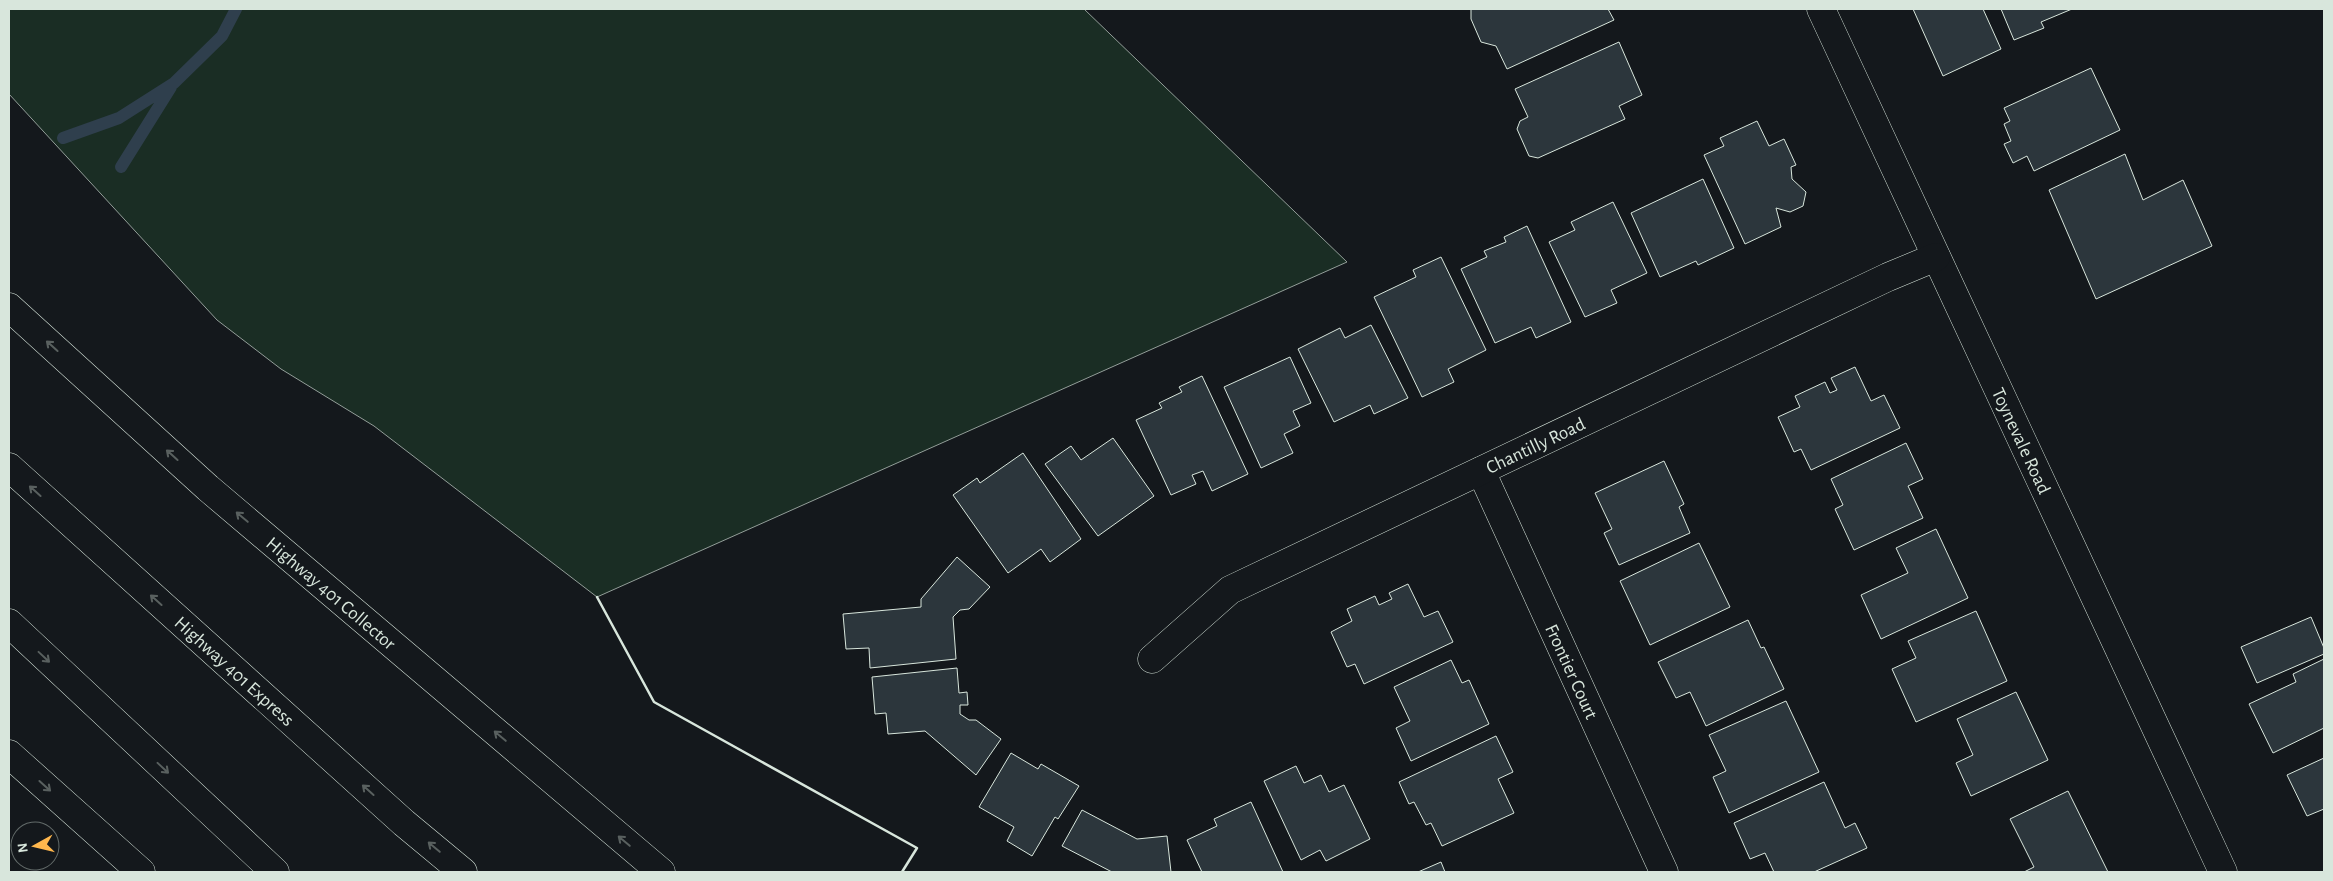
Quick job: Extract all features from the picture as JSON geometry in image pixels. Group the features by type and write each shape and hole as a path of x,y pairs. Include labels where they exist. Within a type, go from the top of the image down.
{"main road":[{"name":"Toynevale Road","path":"1822,9 2223,872"},
{"name":"Chantilly Road","path":"1152,659 1230,590 1888,277 1936,257"},
{"name":"Highway 401 Collector","path":"9,307 208,488 661,872"},
{"name":"Highway 401 Express","path":"9,467 397,816 463,872"},
{"name":"Frontier Court","path":"1481,471 1664,872"},
{"path":"9,623 275,872"},
{"path":"9,754 141,872"}],"green space":[{"path":"9,9 1084,9 1347,262 597,597 374,426 281,369 217,320 9,94"}],"building":[{"path":"1471,9 1608,9 1614,20 1507,69 1496,46 1481,42 1471,19"},
{"path":"1913,9 1983,9 2001,49 1943,76"},
{"path":"2001,9 2072,9 2041,22 2044,28 2014,40"},
{"path":"1619,42 1642,95 1619,106 1625,119 1538,158 1529,156 1517,129 1520,121 1528,117 1515,89"},
{"path":"2091,68 2120,130 2034,171 2027,156 2013,163 2004,144 2011,141 2004,124 2010,121 2004,108"},
{"path":"1757,121 1769,146 1784,139 1796,165 1791,167 1792,179 1806,192 1803,206 1790,212 1776,208 1781,227 1745,244 1704,155 1724,146 1720,138"},
{"path":"2125,154 2143,200 2183,180 2212,246 2096,299 2049,190"},
{"path":"1703,179 1734,248 1698,265 1696,261 1660,277 1631,213"},
{"path":"1613,202 1647,273 1611,290 1617,303 1585,317 1549,242 1575,230 1571,222"},
{"path":"1527,226 1571,322 1536,338 1531,327 1495,343 1461,269 1487,257 1484,251 1506,242 1504,237"},
{"path":"1441,257 1486,350 1448,369 1454,382 1422,397 1374,297 1416,277 1413,270"},
{"path":"1371,325 1408,398 1374,414 1370,405 1334,422 1298,349 1340,328 1345,338"},
{"path":"1290,357 1311,403 1293,411 1300,426 1284,434 1293,453 1261,468 1224,387"},
{"path":"1855,367 1871,401 1884,395 1900,428 1811,470 1801,449 1794,452 1778,417 1800,407 1795,396 1825,382 1830,393 1837,390 1831,378"},
{"path":"1202,376 1248,474 1212,491 1203,471 1192,475 1196,484 1171,495 1136,420 1162,408 1159,403 1182,392 1179,387"},
{"path":"1113,438 1154,496 1098,536 1045,464 1071,446 1081,460"},
{"path":"1906,443 1923,479 1908,486 1923,518 1854,550 1835,509 1843,505 1831,479"},
{"path":"1023,453 1081,539 1050,562 1041,549 1008,573 953,495 977,478 980,483"},
{"path":"1664,461 1684,504 1679,507 1690,533 1619,565 1604,533 1612,529 1595,493"},
{"path":"1936,529 1968,598 1881,639 1861,595 1908,573 1896,548"},
{"path":"1699,543 1730,607 1650,645 1620,581"},
{"path":"957,557 990,587 969,609 960,610 953,617 956,659 870,668 869,648 846,649 843,614 921,607 921,599"},
{"path":"1408,584 1424,617 1438,611 1453,642 1364,684 1355,664 1347,667 1331,632 1352,621 1347,609 1375,596 1379,605 1392,599 1389,593"},
{"path":"1976,611 2007,681 1916,722 1892,669 1916,658 1908,641"},
{"path":"2311,617 2324,648 2324,654 2257,683 2241,647"},
{"path":"1748,620 1761,648 1764,647 1784,689 1706,726 1690,692 1676,698 1658,662"},
{"path":"2324,659 2324,728 2273,753 2249,704 2296,682 2293,674"},
{"path":"1451,660 1462,683 1469,680 1489,724 1411,761 1396,728 1410,721 1394,687"},
{"path":"957,668 959,693 967,692 968,705 960,705 960,714 969,720 976,720 1001,739 976,775 925,731 888,734 886,713 875,714 872,677"},
{"path":"2016,692 2048,760 1971,796 1956,763 1973,755 1957,719"},
{"path":"1786,701 1819,772 1729,813 1713,777 1726,771 1709,735"},
{"path":"1496,736 1513,772 1498,779 1514,813 1442,846 1431,823 1426,825 1414,802 1409,804 1399,782"},
{"path":"1011,753 1038,769 1041,764 1079,786 1058,819 1055,817 1032,856 1007,841 1014,827 979,807"},
{"path":"2324,758 2324,809 2307,816 2287,775"},
{"path":"1296,766 1304,783 1321,775 1329,792 1344,785 1370,839 1326,861 1320,850 1301,860 1264,781"},
{"path":"1824,782 1845,828 1855,823 1867,848 1814,872 1774,872 1765,853 1750,859 1734,823"},
{"path":"2068,791 2108,872 2024,872 2034,867 2010,819"},
{"path":"1251,802 1283,872 1202,872 1187,840 1217,826 1214,819"},
{"path":"1082,810 1137,839 1167,836 1171,872 1112,872 1062,846"},
{"path":"1441,862 1445,872 1418,872"}],"waterway":[{"path":"63,138 119,118 174,83 222,36 236,9"},
{"path":"121,167 171,87"}],"wall":[{"path":"597,597 654,702 917,848 902,872"}]}
